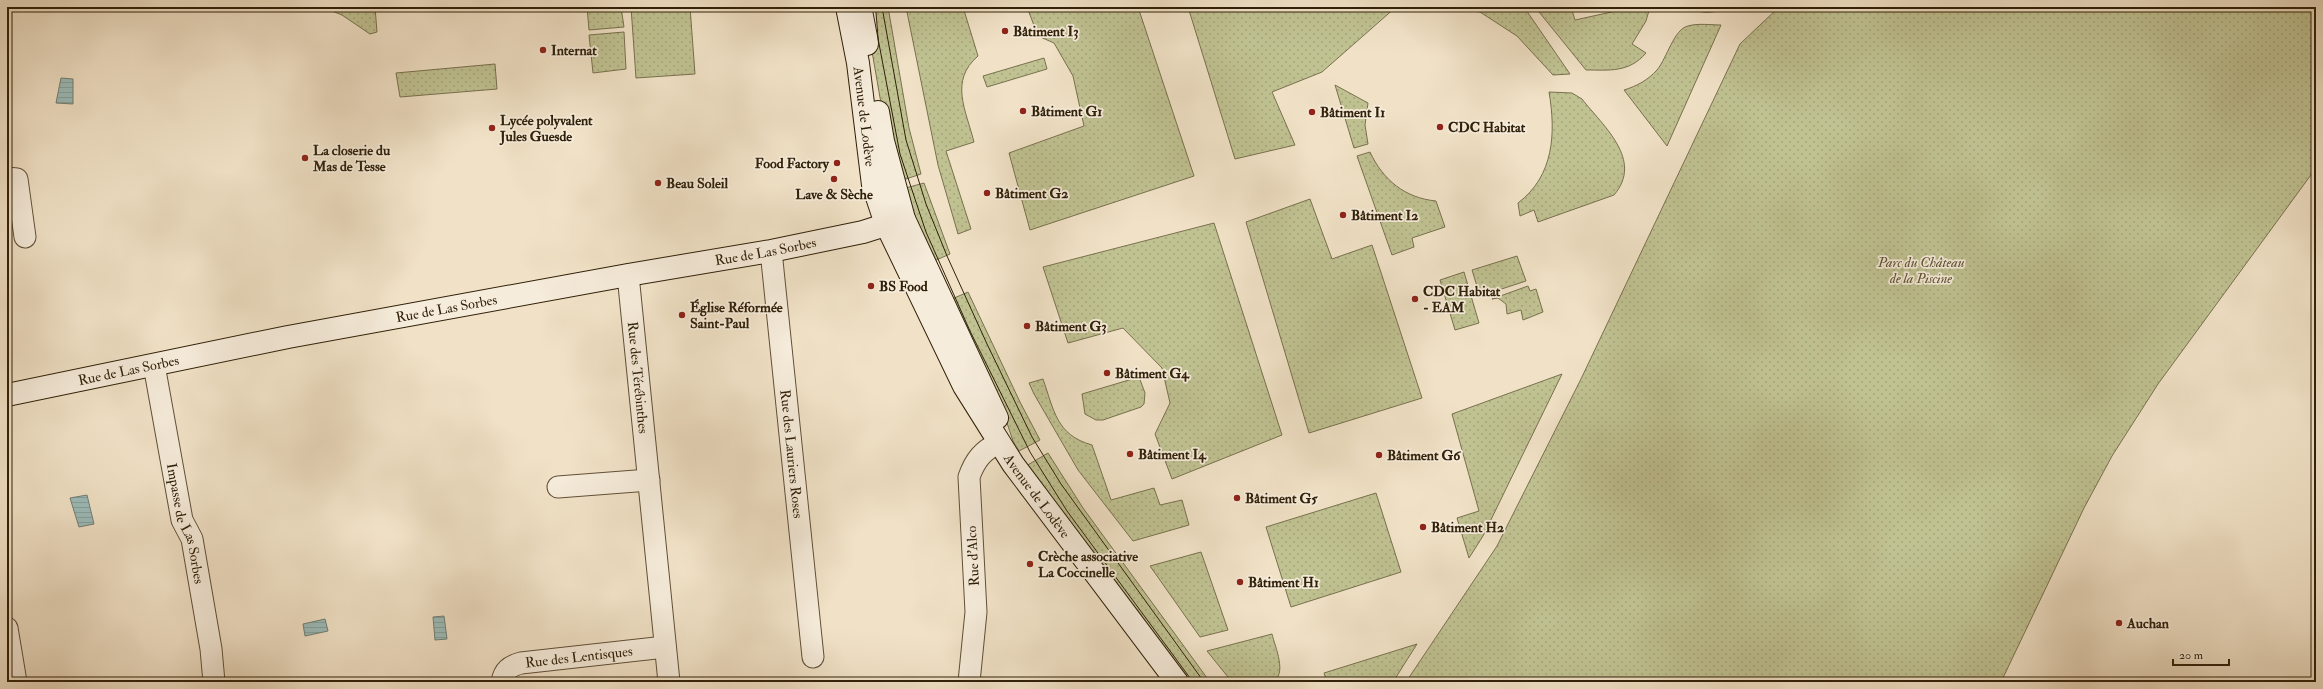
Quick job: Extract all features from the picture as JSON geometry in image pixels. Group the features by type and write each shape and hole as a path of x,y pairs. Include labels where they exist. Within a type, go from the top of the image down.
{"street":[{"name":"Avenue de Lodève","path":"848,7 858,63 872,179 895,221 964,386 999,443 1177,682"},
{"name":"Avenue de Lodève","path":"864,7 866,42 895,221"},
{"path":"7,178 17,179 25,237"},
{"name":"Rue de Las Sorbes","path":"7,395 288,338 628,275 771,251 863,232 895,221"},
{"name":"Rue des Lauriers Roses","path":"771,251 813,657"},
{"name":"Rue des Térébinthes","path":"628,275 668,682"},
{"name":"Impasse de Las Sorbes","path":"154,365 182,520 192,539 214,682"},
{"name":"Rue d'Alco","path":"969,682 976,612 969,477 973,466 982,453 988,448 999,443"},
{"path":"558,487 649,480"},
{"path":"7,628 16,682"},
{"path":"194,630 200,682"},
{"name":"Rue des Lentisques","path":"502,682 503,675 507,669 521,663 665,647"}],"green space":[{"path":"322,7 375,7 377,32 370,34 342,15"},
{"path":"587,7 621,7 624,27 589,30"},
{"path":"631,7 690,7 695,74 636,78"},
{"path":"872,7 888,7 909,128 921,174 900,181 886,132 870,40"},
{"path":"906,7 963,7 978,56 969,66 964,75 962,86 964,107 974,142 946,151 971,229 958,234 938,165"},
{"path":"1027,7 1138,7 1194,176 1030,230 1009,153 1084,126 1073,76 1054,43 1038,36"},
{"path":"1188,7 1396,7 1322,72 1272,92 1295,145 1235,159"},
{"path":"1450,7 1524,7 1570,74 1553,75 1517,36 1480,12"},
{"path":"1535,7 1571,7 1575,20 1634,7 1650,7 1646,21 1632,44 1646,53 1633,64 1626,67 1611,70 1586,70"},
{"path":"1691,7 1735,7 1718,11 1701,12"},
{"name":"Parc du Château de la Piscine","path":"1779,7 2316,7 2316,168 2158,384 2112,456 2084,508 2001,682 1406,682 1497,546 1581,379 1740,44"},
{"path":"1704,24 1721,25 1667,146 1624,90 1642,82 1657,70 1675,38 1683,28"},
{"path":"624,32 626,69 593,73 589,35"},
{"path":"1044,58 1047,69 987,87 983,76"},
{"path":"495,64 497,89 400,97 396,73"},
{"path":"1335,85 1368,103 1365,125 1368,144 1354,148"},
{"path":"1549,92 1572,93 1582,99 1617,144 1623,156 1625,169 1622,182 1614,195 1538,222 1534,210 1520,216 1518,203 1530,192 1539,180 1550,153 1552,123"},
{"path":"1370,152 1381,171 1396,186 1414,196 1436,201 1445,227 1412,238 1414,247 1392,255 1357,156"},
{"path":"924,183 950,254 934,261 902,189"},
{"path":"1310,199 1332,259 1372,245 1422,398 1309,433 1246,222"},
{"path":"1214,223 1282,435 1172,479 1155,434 1170,403 1162,368 1123,328 1068,343 1043,267"},
{"path":"1517,256 1526,281 1480,296 1472,270"},
{"path":"1464,272 1479,323 1455,330 1440,280"},
{"path":"1528,286 1530,291 1536,289 1543,312 1523,320 1521,310 1507,314 1506,304 1498,298 1492,299"},
{"path":"968,292 1020,402 1040,440 1019,451 1013,441 1002,408 952,299"},
{"path":"1562,374 1483,536 1469,558 1457,518 1479,511 1452,414"},
{"path":"1139,377 1145,393 1144,404 1141,407 1103,420 1096,420 1085,414 1082,394"},
{"path":"1043,379 1058,420 1071,435 1080,441 1092,445 1111,500 1154,488 1160,505 1182,500 1189,525 1133,541 1078,470 1034,394 1029,383"},
{"path":"1048,453 1083,508 1210,682 1187,682 1026,466"},
{"path":"1376,493 1401,572 1291,607 1266,527"},
{"path":"1201,552 1228,630 1200,637 1150,566"},
{"path":"1272,634 1278,653 1280,667 1277,678 1272,682 1232,682 1207,651"},
{"path":"1417,644 1393,682 1327,682 1324,673"}],"water":[{"path":"61,78 73,79 73,104 56,103"},
{"path":"87,495 94,524 79,527 70,498"},
{"path":"444,616 447,639 435,640 433,617"},
{"path":"325,619 328,631 305,636 303,624"}],"tram line":[{"path":"872,7 900,154 926,232 970,331 1030,452 1067,511 1193,682"},
{"path":"882,7 906,140 926,204 947,256 987,344 1032,437 1061,484 1204,682"}],"place":[{"name":"Bâtiment I3","path":"1005,31"},
{"name":"Internat","path":"543,50"},
{"name":"Bâtiment G1","path":"1023,111"},
{"name":"Bâtiment I1","path":"1312,112"},
{"name":"CDC Habitat","path":"1440,127"},
{"name":"Lycée polyvalent Jules Guesde","path":"492,128"},
{"name":"La closerie du Mas de Tesse","path":"305,158"},
{"name":"Food Factory","path":"837,163"},
{"name":"Lave & Sèche","path":"834,179"},
{"name":"Beau Soleil","path":"658,183"},
{"name":"Bâtiment G2","path":"987,193"},
{"name":"Bâtiment I2","path":"1343,215"},
{"name":"BS Food","path":"871,286"},
{"name":"CDC Habitat - EAM","path":"1415,299"},
{"name":"Église Réformée Saint-Paul","path":"682,315"},
{"name":"Bâtiment G3","path":"1027,326"},
{"name":"Bâtiment G4","path":"1107,373"},
{"name":"Bâtiment I4","path":"1130,454"},
{"name":"Bâtiment G6","path":"1379,455"},
{"name":"Bâtiment G5","path":"1237,498"},
{"name":"Bâtiment H2","path":"1423,527"},
{"name":"Crèche associative La Coccinelle","path":"1030,564"},
{"name":"Bâtiment H1","path":"1240,582"},
{"name":"Auchan","path":"2119,623"}]}
